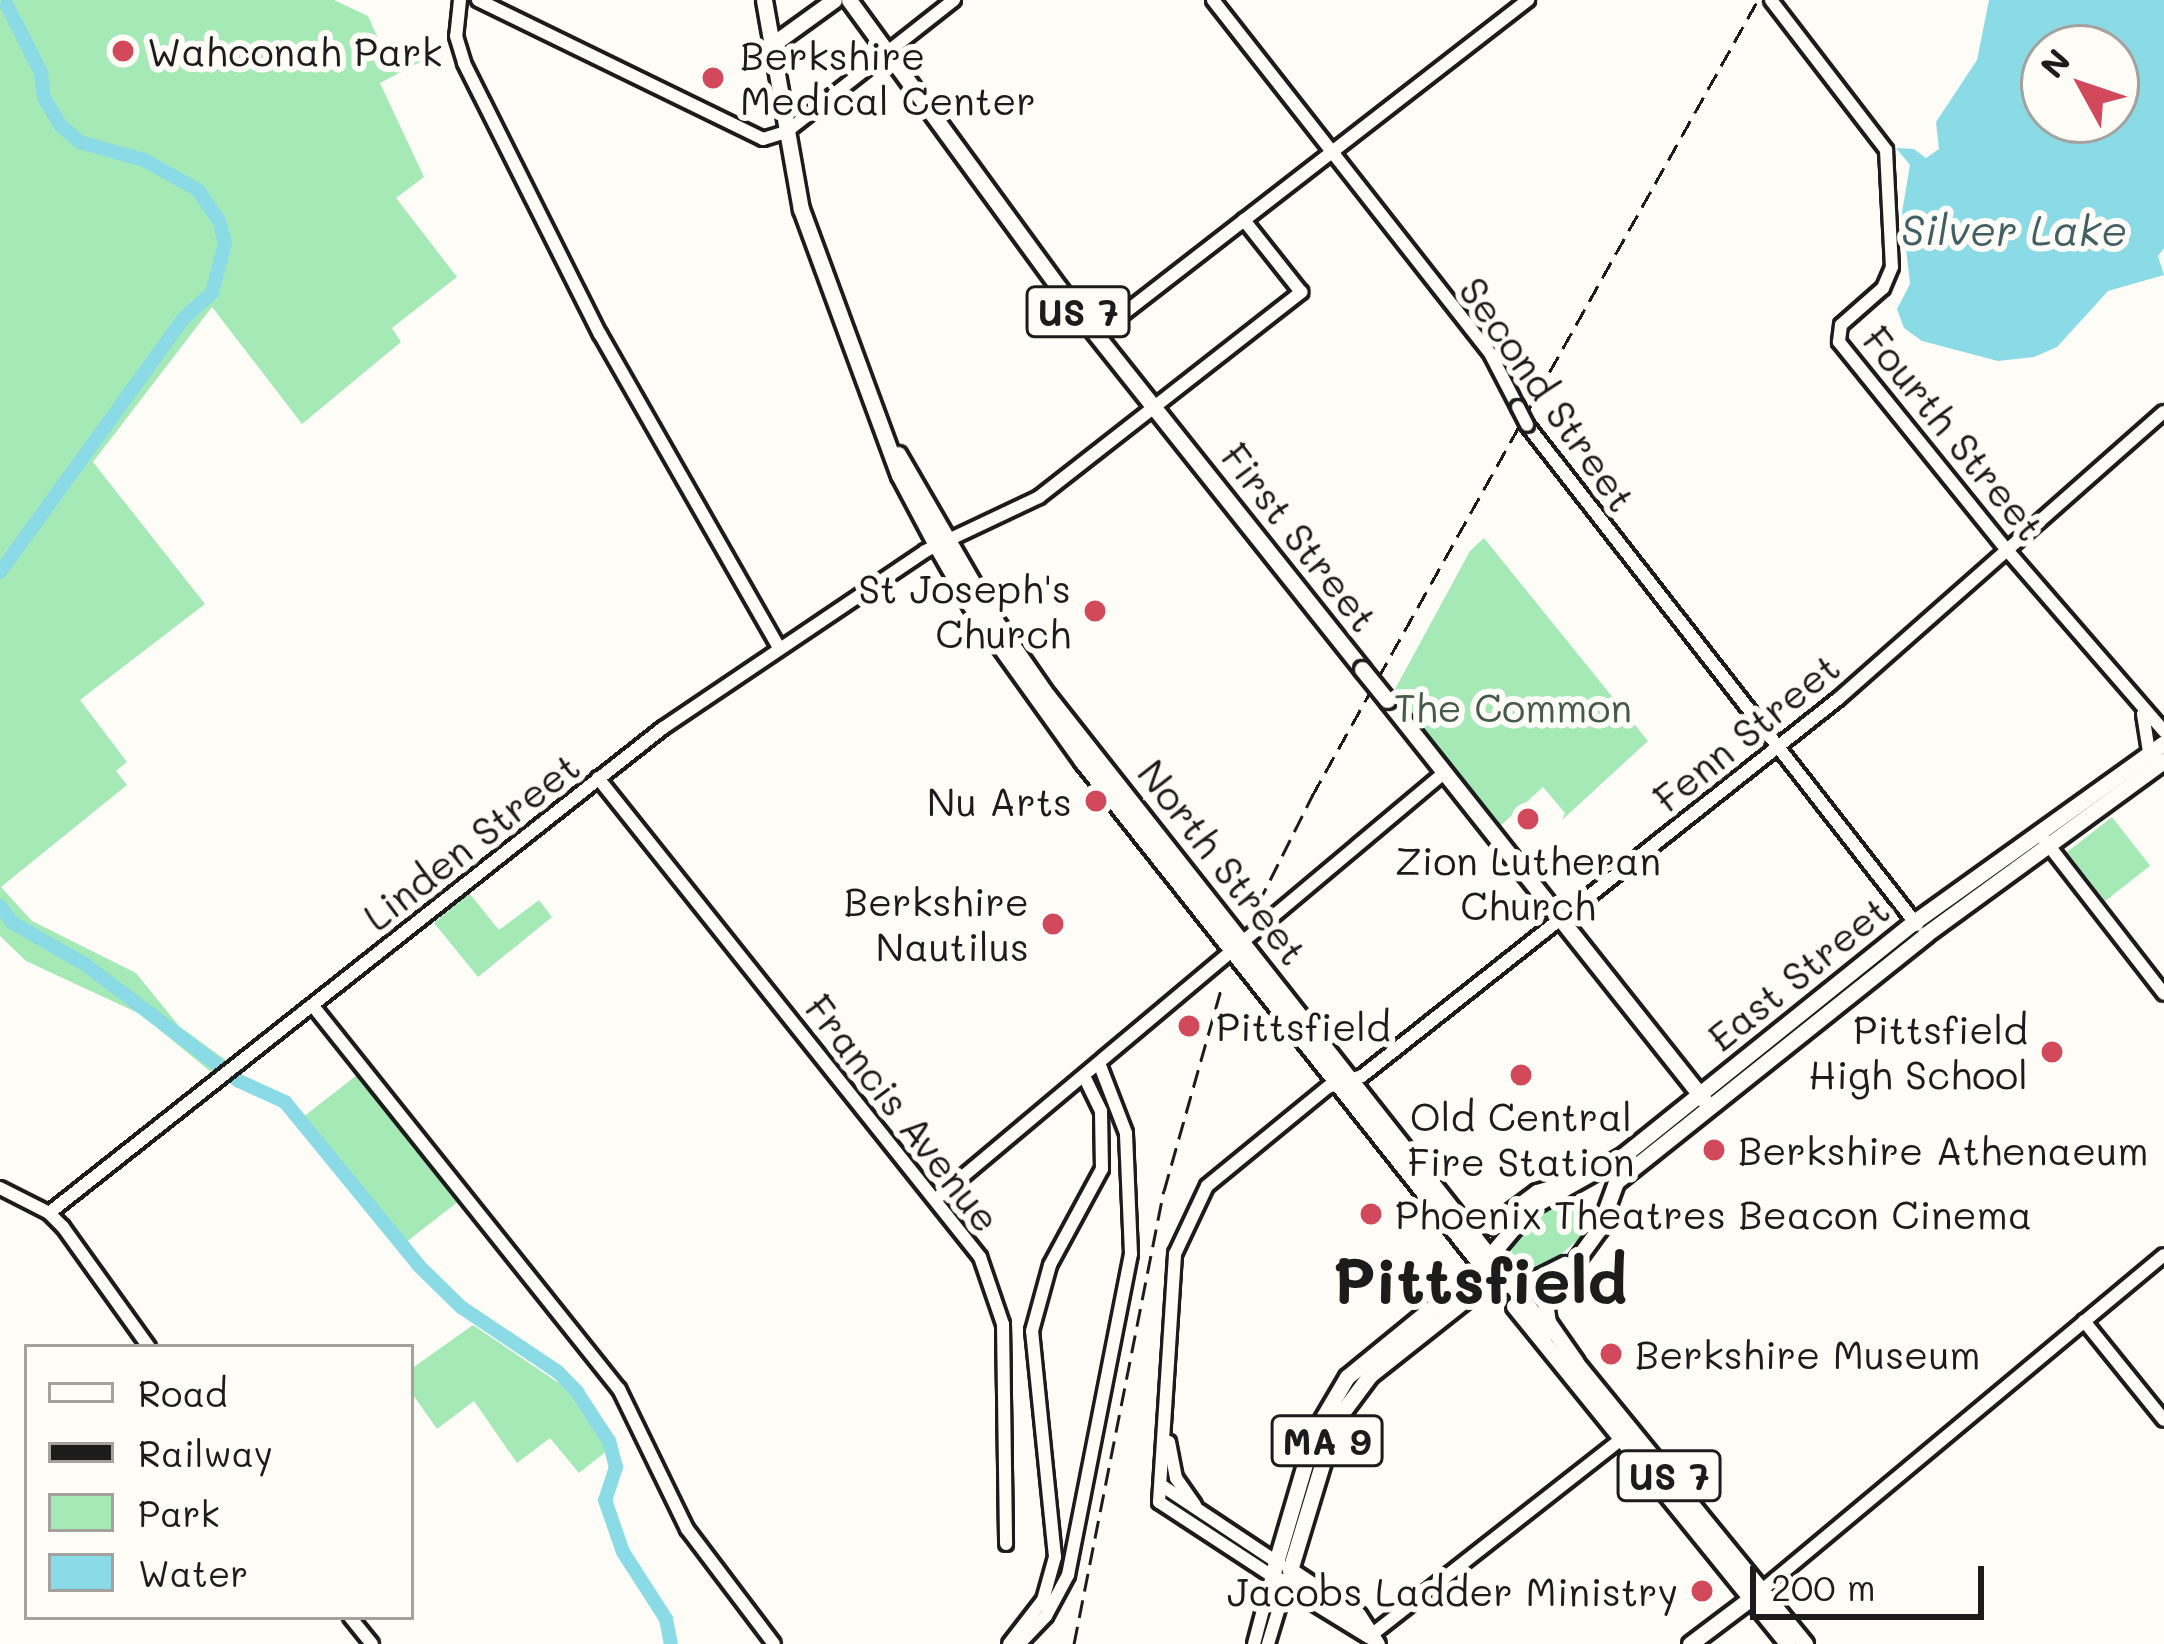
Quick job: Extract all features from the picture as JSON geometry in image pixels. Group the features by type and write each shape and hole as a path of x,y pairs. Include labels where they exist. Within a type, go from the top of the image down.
{"main road":[{"name":"North Street","path":"764,0 774,99 782,108 801,209 898,475 1024,683 1492,1260"},
{"path":"772,44 834,0"},
{"name":"First Street","path":"849,0 1096,334 1704,1101"},
{"path":"864,0 868,26"},
{"name":"East Street","path":"1586,1246 1599,1229 1607,1195 1622,1177 1780,1030 2159,752"},
{"name":"East Street","path":"1465,1222 1487,1228 1537,1192 1580,1181 1756,1070 1920,928"},
{"path":"1756,1070 1757,1058 1779,1040 1780,1030"},
{"name":"North Street","path":"1344,1081 1465,1222 1502,1282 1576,1362"},
{"path":"1526,1280 1492,1260 1522,1215 1580,1181"},
{"name":"MA 9","path":"1281,1573 1328,1438 1353,1394 1400,1348 1475,1292 1526,1280 1565,1264 1586,1246"},
{"name":"US 7","path":"1586,1246 1550,1290 1544,1307 1576,1362 1640,1439 1788,1644"},
{"name":"MA 9","path":"1281,1573 1314,1432 1335,1392 1378,1348 1492,1260"},
{"name":"US 7","path":"1502,1282 1621,1439 1756,1595 1805,1644"},
{"path":"1281,1573 1374,1640"},
{"path":"1690,1644 1756,1595"}],"street":[{"path":"460,0 456,36 464,63 610,354 779,648"},
{"path":"478,0 763,140 786,132 955,0"},
{"name":"Second Street","path":"1213,0 1492,355 1527,425 1561,476 1920,928"},
{"path":"1096,334 1528,0"},
{"name":"Fourth Street","path":"1771,0 1886,150 1892,267 1883,288 1841,325 1839,342 2007,550 2164,731"},
{"name":"Linden Street","path":"49,1213 598,778 779,648 942,542 1039,497 1301,292 1244,220"},
{"name":"Fenn Street","path":"1165,1418 1172,1274 1191,1211 1228,1164 1344,1081 1362,1076 1778,747 2164,412"},
{"name":"Fourth Street","path":"2140,707 2159,752"},
{"path":"936,1199 1444,772"},
{"name":"Francis Avenue","path":"598,778 980,1257 1001,1316 1006,1544"},
{"path":"2043,837 2164,994"},
{"path":"313,1006 619,1389 687,1529 774,1644"},
{"path":"1019,1644 1046,1616 1067,1576 1131,1254 1126,1133 1099,1063"},
{"path":"1009,1644 1043,1600 1055,1557 1032,1367 1034,1315 1050,1265 1100,1179 1101,1111 1084,1076"},
{"path":"0,1188 49,1213 147,1344"},
{"path":"1756,1595 2164,1255"},
{"path":"2084,1321 2164,1420"},
{"path":"1165,1418 1159,1502 1281,1573"},
{"path":"1165,1418 1176,1478 1207,1518"},
{"path":"1374,1640 1621,1439 1640,1439"},
{"path":"1160,1485 1281,1573"},
{"path":"1253,1644 1281,1573"},
{"path":"1268,1644 1281,1573"},
{"path":"352,1620 372,1644"}],"green space":[{"name":"Wahconah Park","path":"0,0 334,0 368,16 392,69 445,43 447,48 380,83 424,177 396,198 457,277 392,328 401,342 302,424 212,307 93,462 205,604 80,700 127,762 116,771 127,785 1,887 32,921 136,973 179,1026 231,1064 216,1076 140,1014 26,961 0,936"},
{"name":"The Common","path":"1484,538 1648,741 1562,820 1565,813 1543,787 1498,828 1394,691 1470,551"},
{"path":"2112,817 2150,866 2105,901 2067,852"},
{"path":"469,893 499,930 539,900 552,917 478,977 434,923"},
{"path":"357,1075 457,1203 403,1245 303,1117"},
{"path":"1573,1199 1592,1211 1586,1233 1548,1265 1530,1271 1518,1267 1511,1250 1523,1231 1547,1210"},
{"path":"473,1325 569,1390 608,1450 579,1473 550,1438 517,1463 474,1401 437,1429 414,1396 414,1367"}],"water":[{"name":"Silver Lake","path":"1989,0 2164,0 2164,248 2158,256 2164,275 2108,291 2057,347 2034,357 1998,361 1922,341 1904,328 1897,309 1910,284 1902,212 1910,165 1896,148 1914,149 1926,158 1939,149 1936,122 1977,60"}],"waterway":[{"path":"0,6 7,5 6,0"},
{"path":"0,572 183,319 212,293 225,243 219,221 198,190 144,160 80,142 61,126 44,98 41,73 7,5"},
{"path":"0,906 13,923 86,965 239,1081 285,1102 419,1266 461,1307 558,1372 577,1392 609,1441 616,1467 605,1500 623,1552 666,1619 671,1644"}],"railway":[{"path":"1258,904 1312,796 1758,0"},
{"path":"1074,1644 1164,1191 1221,989"}],"place":[{"name":"Wahconah Park","path":"123,51"},
{"name":"Berkshire Medical Center","path":"713,78"},
{"name":"St Joseph's Church","path":"1095,611"},
{"name":"Nu Arts","path":"1096,801"},
{"name":"Zion Lutheran Church","path":"1528,819"},
{"name":"Berkshire Nautilus","path":"1053,924"},
{"name":"Pittsfield","path":"1189,1026"},
{"name":"Pittsfield High School","path":"2052,1052"},
{"name":"Old Central Fire Station","path":"1521,1075"},
{"name":"Berkshire Athenaeum","path":"1714,1150"},
{"name":"Phoenix Theatres Beacon Cinema","path":"1371,1214"},
{"name":"Berkshire Museum","path":"1611,1354"},
{"name":"Jacobs Ladder Ministry","path":"1702,1591"}],"district":[{"name":"Pittsfield","path":"1480,1279"}]}
